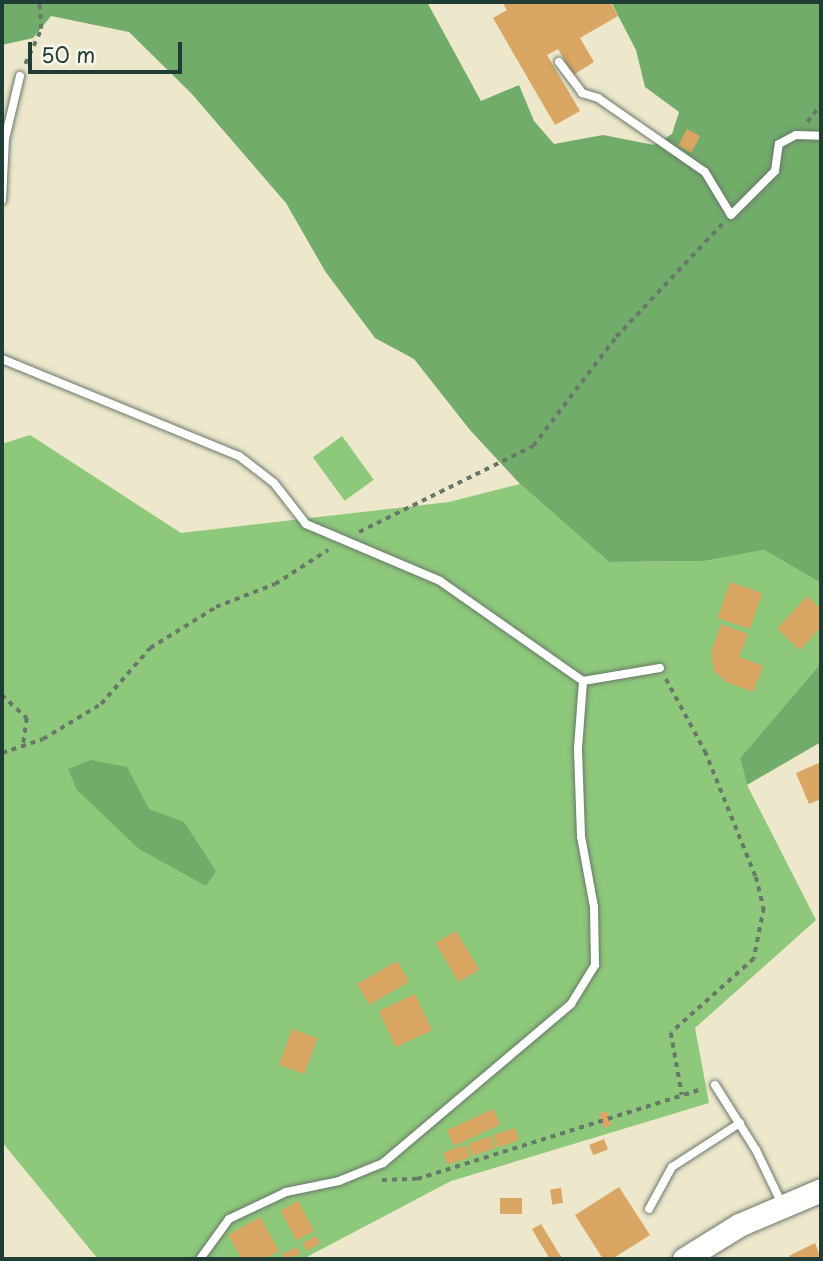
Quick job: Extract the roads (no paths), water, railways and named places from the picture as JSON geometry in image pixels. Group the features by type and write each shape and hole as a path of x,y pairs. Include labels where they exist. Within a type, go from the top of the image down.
{"main road":[{"path":"684,1259 782,1204 821,1190"}],"lane":[{"path":"559,62 582,93 598,98 705,172 731,215 775,170 779,145 796,135 821,136"},
{"path":"2,201 5,139 20,76"},
{"path":"2,359 239,456 274,483 306,524 347,538 440,581 583,681 660,668"},
{"path":"200,1259 229,1219 286,1192 339,1181 383,1163 571,1004 595,965 594,907 581,836 578,748 583,681"},
{"path":"715,1086 740,1124 782,1204"},
{"path":"649,1209 672,1167 740,1124"}]}
